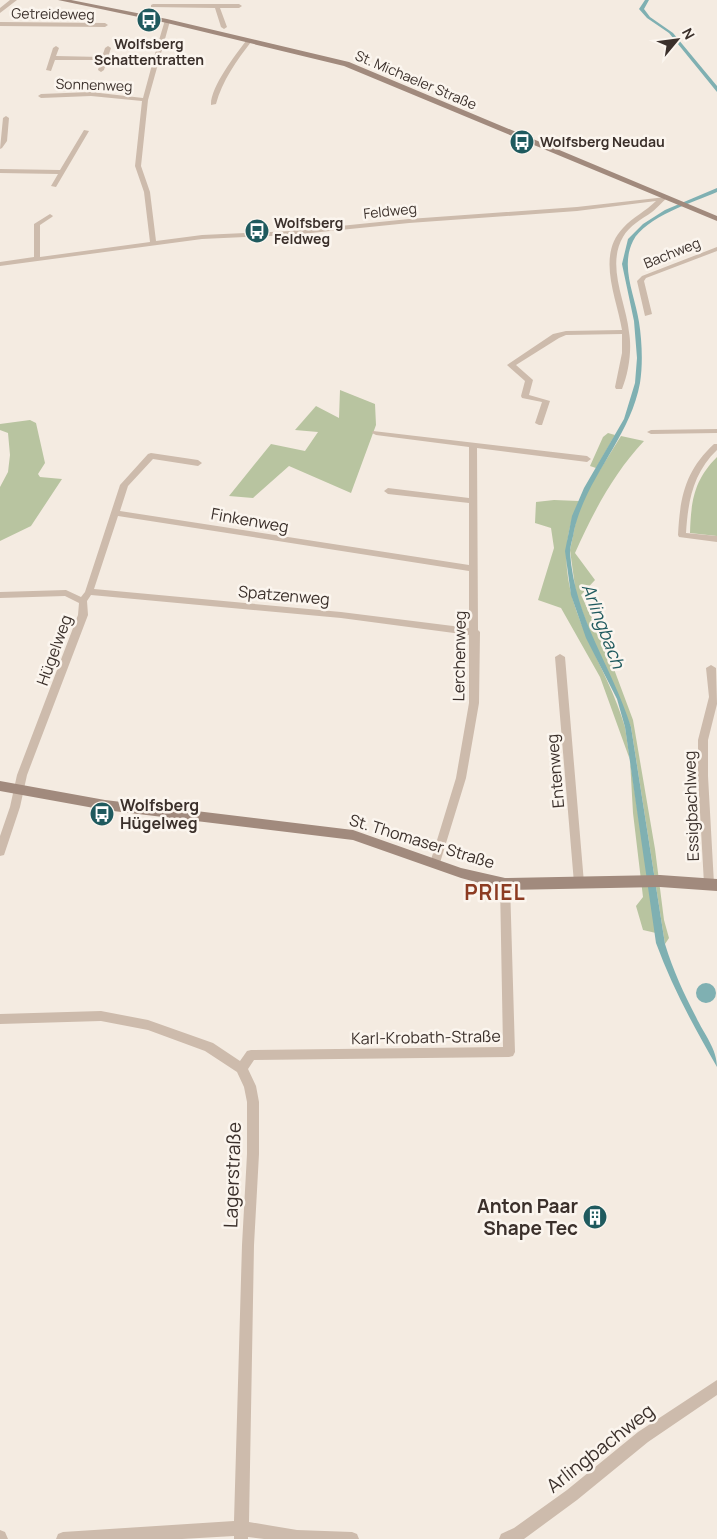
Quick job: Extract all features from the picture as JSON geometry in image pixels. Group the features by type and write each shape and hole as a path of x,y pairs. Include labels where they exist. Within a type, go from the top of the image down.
{"main road":[{"name":"St. Michaeler Straße","path":"61,0 154,18 346,64 666,200 717,219"},
{"name":"St. Thomaser Straße","path":"0,786 114,806 354,835 461,873 505,884 660,881 713,884"}],"street":[{"path":"0,11 14,0"},
{"path":"154,18 153,3 239,6"},
{"path":"217,6 224,27"},
{"path":"153,242 147,192 138,166 146,100 166,21"},
{"name":"Getreideweg","path":"0,24 105,25"},
{"path":"213,104 214,94 219,85 248,42"},
{"path":"49,70 56,48"},
{"path":"101,70 108,48"},
{"path":"52,58 155,59"},
{"name":"Sonnenweg","path":"42,96 91,94 146,100"},
{"path":"0,147 4,141 6,118"},
{"path":"54,186 86,130"},
{"path":"0,170 61,172"},
{"path":"619,387 626,348 626,332 612,260 619,238 632,222 666,200"},
{"name":"Feldweg","path":"0,264 153,242 202,237 290,233 666,200"},
{"path":"37,260 37,224 50,216"},
{"name":"Bachweg","path":"648,314 640,281 644,277 717,249"},
{"path":"539,423 546,401 525,396 529,380 511,365 556,336 566,333 626,332"},
{"path":"651,432 717,431"},
{"path":"376,433 587,459"},
{"name":"Lerchenweg","path":"435,863 461,778 474,702 473,446"},
{"path":"717,446 704,458 689,485 684,500 682,535 717,540"},
{"path":"83,601 89,592 124,485 151,456 198,463"},
{"path":"388,491 472,501"},
{"name":"Finkenweg","path":"115,513 474,569"},
{"name":"Spatzenweg","path":"89,592 341,615 475,632"},
{"name":"Hügelweg","path":"0,595 66,593 83,601 83,615 22,775 0,852"},
{"name":"Entenweg","path":"560,656 579,883"},
{"name":"Essigbachlweg","path":"711,668 714,697 703,740 703,776 713,884"},
{"name":"Karl-Krobath-Straße","path":"241,1068 251,1055 509,1052 505,884"},
{"path":"0,1019 101,1016 128,1020 175,1033 209,1047 241,1068"},
{"name":"Lagerstraße","path":"241,1068 250,1086 254,1102 241,1534"},
{"name":"Arlingbachweg","path":"506,1539 519,1534 572,1496 643,1437 717,1387"},
{"path":"63,1539 241,1534 352,1539"}],"green space":[{"path":"340,390 375,404 376,425 351,493 289,466 253,498 229,496 271,444 305,451 318,432 295,430 316,406 339,418"},
{"path":"30,420 36,423 45,463 38,474 40,477 62,479 31,526 0,541 0,487 8,472 10,455 8,433 0,430 0,424"},
{"path":"608,433 615,435 596,468 590,466 603,437"},
{"path":"621,436 644,441 613,480 575,553 595,580 581,595 605,645 633,720 655,849 664,920 669,938 665,944 631,727 592,638 576,594 570,550 577,516 588,489"},
{"path":"717,457 717,536 690,533 691,511 695,492 703,474"},
{"path":"554,500 579,501 569,532 566,562 570,590 590,644 615,698 625,727 630,760 600,677 561,608 538,600 554,548 551,528 535,523 536,502"},
{"path":"630,760 656,933 643,930 636,906 643,897 633,813"}],"water":[{"path":"645,0 649,0 644,9 650,17 673,33 717,86 717,92 669,33 647,18 639,9"},
{"name":"Arlingbach","path":"717,188 717,192 659,218 639,232 633,241 629,251 628,271 641,337 640,383 635,403 627,422 580,511 570,553 573,577 586,621 631,727 665,944 683,991 715,1054 717,1067 684,1006 656,943 625,727 617,699 586,638 571,595 565,551 572,516 584,488 624,419 635,383 637,358 634,321 622,264 628,239 643,224 665,210"},
{"path":"706,983 713,986 716,993 713,1000 706,1003 699,1000 696,993 699,986"}],"place":[{"name":"Wolfsberg Schattentratten","path":"149,20"},
{"name":"Wolfsberg Neudau","path":"522,142"},
{"name":"Wolfsberg Feldweg","path":"257,231"},
{"name":"Wolfsberg Hügelweg","path":"102,814"},
{"name":"Anton Paar Shape Tec","path":"595,1217"}],"district":[{"name":"PRIEL","path":"495,893"}]}
